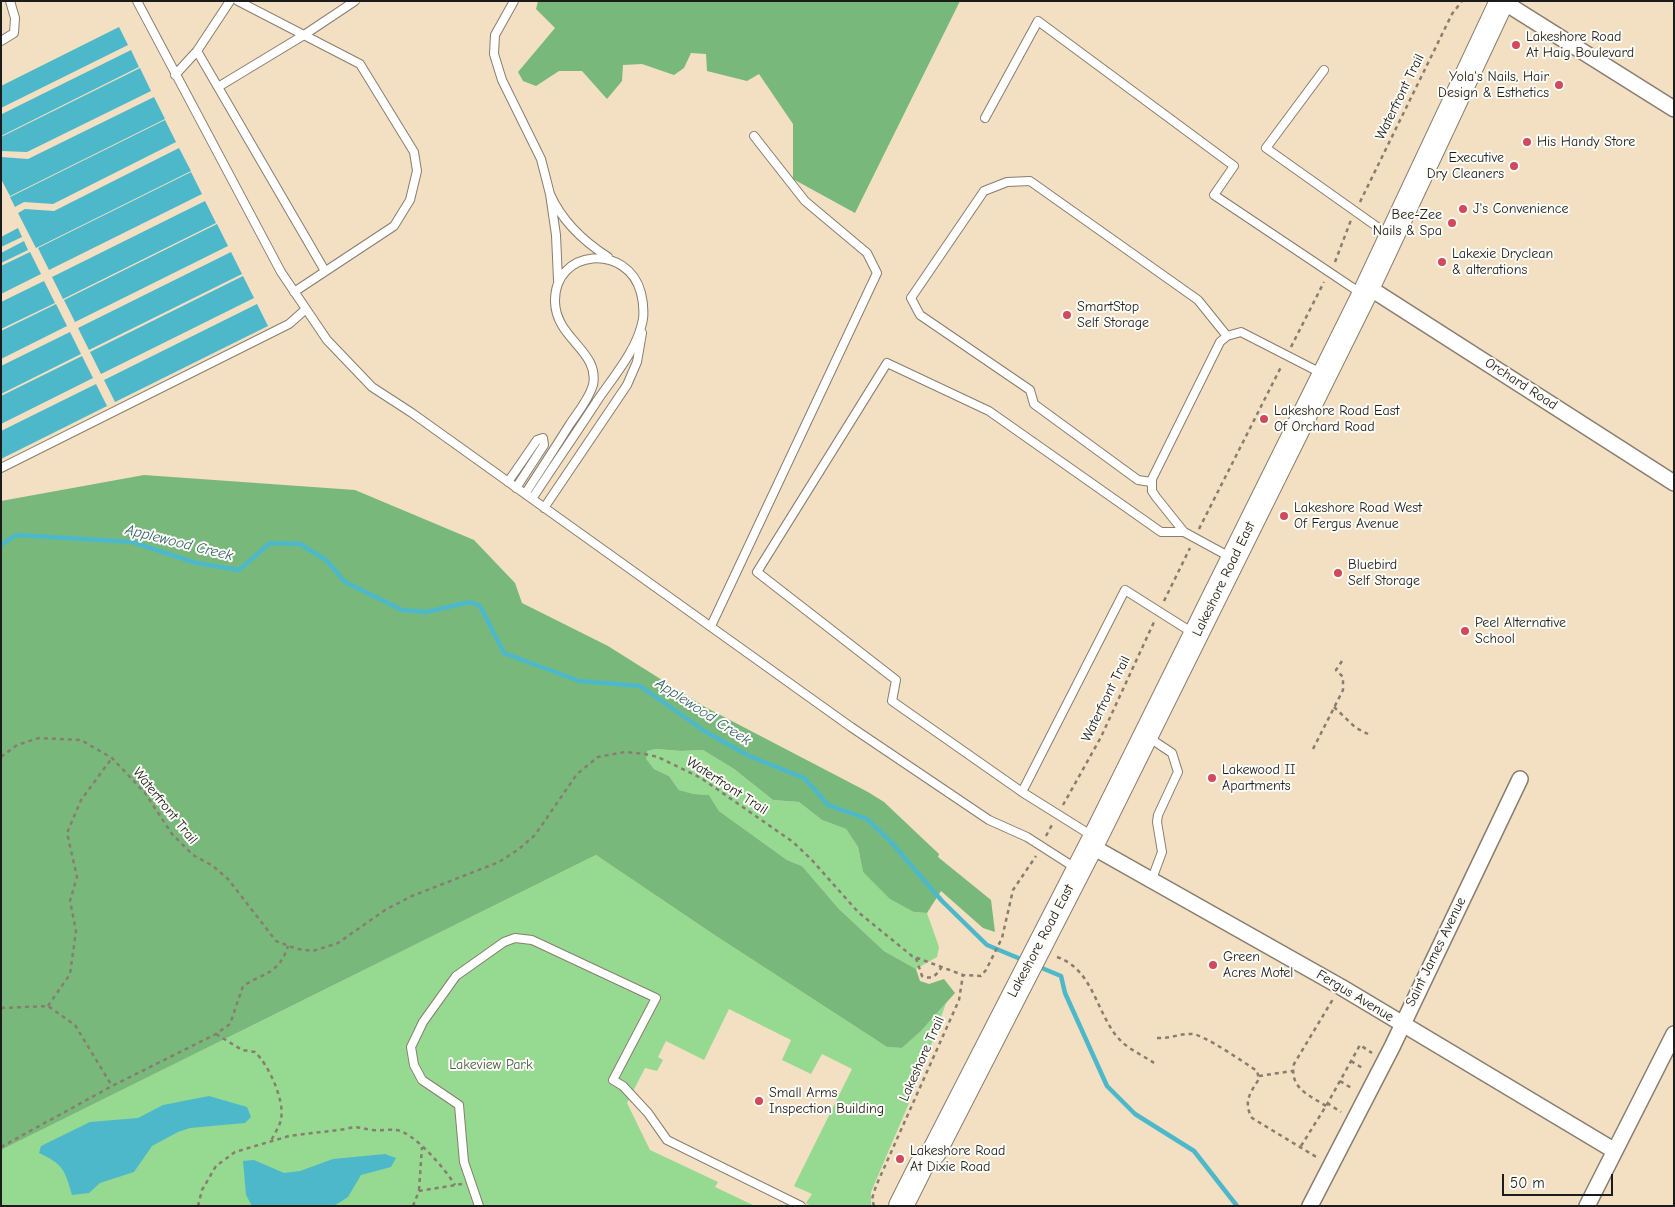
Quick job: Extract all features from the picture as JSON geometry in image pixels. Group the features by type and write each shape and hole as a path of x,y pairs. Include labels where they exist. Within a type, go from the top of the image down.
{"main road":[{"name":"Lakeshore Road East","path":"901,1206 921,1166 934,1152 1012,998 1046,956 1078,870 1366,291 1502,1"},
{"name":"Lakeshore Road East","path":"918,1206 934,1171 934,1152"}],"street":[{"path":"1502,1 1674,109"},
{"name":"Orchard Road","path":"1366,291 1674,483"},
{"name":"Saint James Avenue","path":"1310,1206 1402,1024 1520,778"},
{"name":"Fergus Avenue","path":"1093,842 1152,879 1341,987 1615,1151"},
{"path":"1587,1206 1674,1034"}],"lane":[{"path":"1,41 14,32 15,18 10,1"},
{"path":"137,1 175,76 281,272 327,340 372,387 851,727 981,814 1041,845 1078,870"},
{"path":"175,76 197,51 230,1"},
{"path":"238,1 362,67 414,152 417,170 410,200 394,226 294,292"},
{"path":"218,87 304,35 355,1"},
{"path":"514,1 495,35 494,54 502,80 541,159 550,194 559,257 555,301 558,318 566,334 589,360 593,382 584,403 525,494"},
{"path":"985,118 1038,21 1234,166 1214,195 1366,291"},
{"path":"197,51 325,271"},
{"path":"1324,70 1266,148 1392,237"},
{"path":"711,626 877,273 867,253 804,202 754,136"},
{"path":"1151,482 1138,480 1034,404 1030,390 920,315 911,298 984,191 1007,182 1030,181 1198,300 1227,336"},
{"path":"544,508 627,385 637,362 643,319 643,305 637,282 625,269 585,240 566,221 550,194"},
{"path":"558,284 564,273 579,262 594,258 611,259"},
{"path":"1,468 289,324 306,308"},
{"path":"532,499 620,368 637,338 643,319"},
{"path":"1234,559 1184,532 1152,491 1151,482 1220,342 1227,336 1242,332 1324,375"},
{"path":"1093,842 1058,815 892,701 896,680 757,572 887,363 989,411 1161,532 1184,532"},
{"path":"508,482 537,440 543,438 544,445 516,488"},
{"path":"1022,792 1125,590 1196,635"},
{"path":"1146,736 1172,753 1178,772 1158,815 1157,822 1162,852 1152,879"},
{"path":"479,1206 464,1162 459,1105 422,1080 414,1065 411,1047 423,1022 456,976 504,942 514,938 532,940 656,998 613,1080 623,1086 648,1113 667,1140 802,1206"}],"path":[{"name":"Waterfront Trail","path":"1359,203 1452,14 1462,1"},
{"path":"1334,264 1351,219"},
{"path":"1290,349 1324,282"},
{"path":"1202,523 1283,364"},
{"path":"1167,595 1188,553"},
{"name":"Waterfront Trail","path":"1,757 17,745 39,738 81,740 112,758 145,793 172,834 192,855 213,866 228,879 276,941 288,946 313,951 338,943 385,910 412,896 499,862 535,835 578,774 598,757 625,752 645,754 701,778 793,842 811,859 868,922 916,958 964,975 981,976 1002,938 1013,890 1041,845 1101,737 1152,626"},
{"path":"1313,748 1345,683 1343,677 1336,670 1342,661"},
{"path":"1334,708 1356,728 1368,734"},
{"path":"48,1006 70,974 76,931 70,902 77,877 68,832 81,800 112,758"},
{"path":"1,1147 112,1086 216,1034 230,1024 243,986 264,976 283,961 288,946"},
{"path":"1046,956 1076,968 1091,986 1110,1028 1122,1043 1154,1063"},
{"path":"916,958 922,976 932,978 938,974 941,968"},
{"name":"Lakeshore Trail","path":"874,1206 872,1199 876,1186 960,1000 964,975"},
{"path":"1341,987 1294,1064 1292,1071 1293,1078 1300,1089 1341,1112"},
{"path":"1,1008 48,1006 75,1025 112,1086"},
{"path":"216,1034 242,1050 255,1052 263,1060 266,1071 275,1083 281,1119 271,1141"},
{"path":"1157,1038 1168,1039 1185,1034 1197,1034 1257,1071 1259,1079 1248,1096 1248,1111 1252,1118 1318,1158"},
{"path":"1300,1146 1327,1104 1360,1045 1372,1053"},
{"path":"1351,1061 1364,1069"},
{"path":"1258,1076 1292,1071"},
{"path":"1340,1081 1353,1089"},
{"path":"198,1206 202,1190 216,1166 234,1152 289,1136 359,1126 382,1131 397,1130 412,1135 446,1170 455,1185"},
{"path":"413,1206 419,1190 422,1147"},
{"path":"419,1190 470,1182"}],"green space":[{"path":"538,1 960,1 855,213 793,179 793,124 759,74 747,81 707,71 706,54 691,53 684,68 674,75 642,64 623,65 622,81 607,99 582,71 559,71 536,86 523,81 518,72 555,28 536,9"},
{"path":"144,475 355,490 474,540 515,583 522,603 608,646 705,707 884,802 939,854 938,857 991,900 995,932 983,928 941,891 927,913 914,912 890,899 863,872 858,847 846,829 822,820 799,802 773,800 734,769 703,750 656,749 647,751 646,759 654,769 669,776 679,790 709,795 719,811 787,860 802,866 839,909 884,951 916,969 920,981 929,984 944,979 955,993 921,1031 902,1048 887,1047 713,934 596,855 1,1150 1,501"},
{"path":"656,749 703,750 734,769 773,800 799,802 822,820 846,829 858,847 863,872 914,912 927,913 939,947 937,957 916,969 884,951 839,909 802,866 787,860 719,811 709,795 679,790 669,776 654,769 645,759 647,751"},
{"name":"Lakeview Park","path":"596,855 713,934 887,1047 902,1048 921,1031 946,1003 918,1082 871,1192 871,1206 811,1206 806,1203 812,1194 794,1186 852,1069 822,1054 811,1074 782,1060 791,1040 729,1009 704,1060 666,1041 658,1057 663,1060 657,1071 645,1068 627,1103 650,1150 718,1182 715,1187 755,1206 1,1206 1,1150"}],"water":[{"path":"119,27 128,45 1,108 1,86"},
{"path":"131,50 139,67 1,136 2,114"},
{"path":"140,68 151,91 27,152 1,151 1,137"},
{"path":"154,97 165,119 10,196 1,179 1,157 28,159"},
{"path":"165,120 176,142 53,204 24,202 15,207 10,197"},
{"path":"179,148 191,171 36,248 18,213 25,209 54,211"},
{"path":"191,172 202,194 49,270 38,248"},
{"path":"205,201 216,223 63,299 52,277"},
{"path":"217,224 228,246 75,322 64,300"},
{"path":"18,228 22,237 1,247 1,237"},
{"path":"24,241 28,250 1,263 1,253"},
{"path":"30,252 41,274 1,294 1,266"},
{"path":"231,252 242,274 89,350 78,328"},
{"path":"243,276 254,298 101,374 90,352"},
{"path":"44,281 55,303 1,329 1,302"},
{"path":"56,304 67,326 1,359 1,331"},
{"path":"257,304 268,326 115,402 104,380"},
{"path":"70,332 81,354 1,394 1,366"},
{"path":"82,356 93,378 1,424 1,396"},
{"path":"96,384 107,406 1,459 1,431"},
{"path":"209,1096 247,1107 251,1117 245,1123 190,1128 178,1132 152,1146 134,1172 100,1183 89,1193 72,1195 62,1169 39,1153 41,1146 90,1122 138,1118 163,1105"},
{"path":"385,1154 396,1158 391,1167 361,1175 348,1197 334,1206 252,1206 246,1195 243,1161 254,1160 284,1173 300,1171 333,1159"}],"waterway":[{"name":"Applewood Creek","path":"1,545 16,535 132,542 196,563 239,570 270,543 300,544 326,560 345,582 402,610 426,612 470,602 480,606 504,653 579,681 640,686 706,732 749,756 804,778 828,805 867,819 891,842 942,901 987,945 1023,960"},
{"name":"Applewood Creek","path":"1037,966 1061,976 1065,993 1107,1086 1135,1114 1194,1151 1237,1206"}],"place":[{"name":"Lakeshore Road At Haig Boulevard","path":"1516,45"},
{"name":"Yola's Nails, Hair Design & Esthetics","path":"1559,85"},
{"name":"His Handy Store","path":"1527,142"},
{"name":"Executive Dry Cleaners","path":"1514,166"},
{"name":"J's Convenience","path":"1463,209"},
{"name":"Bee-Zee Nails & Spa","path":"1452,223"},
{"name":"Lakexie Dryclean & alterations","path":"1442,262"},
{"name":"SmartStop Self Storage","path":"1067,315"},
{"name":"Lakeshore Road East Of Orchard Road","path":"1264,419"},
{"name":"Lakeshore Road West Of Fergus Avenue","path":"1284,516"},
{"name":"Bluebird Self Storage","path":"1338,573"},
{"name":"Peel Alternative School","path":"1465,631"},
{"name":"Lakewood II Apartments","path":"1212,778"},
{"name":"Green Acres Motel","path":"1213,965"},
{"name":"Small Arms Inspection Building","path":"759,1101"},
{"name":"Lakeshore Road At Dixie Road","path":"900,1159"}]}
